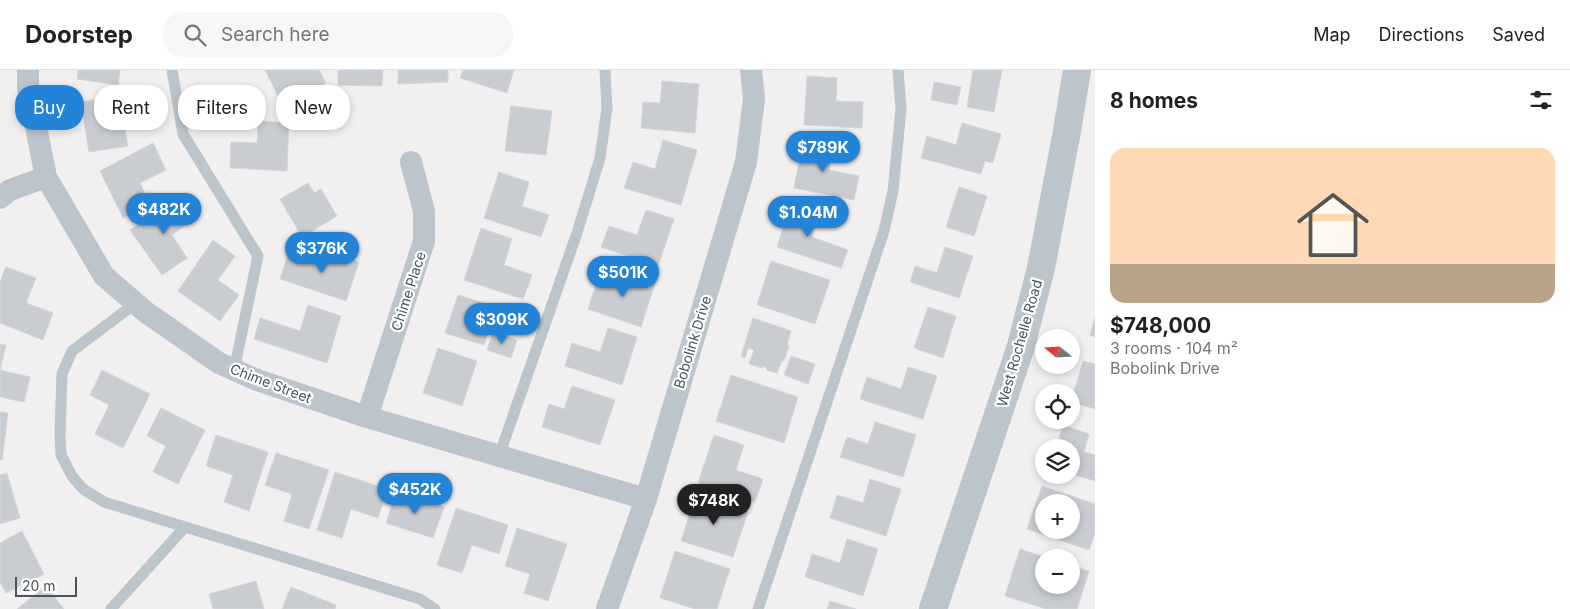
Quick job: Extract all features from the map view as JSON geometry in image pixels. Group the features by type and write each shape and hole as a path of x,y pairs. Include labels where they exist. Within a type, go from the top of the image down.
{"street":[{"name":"Chime Street","path":"28,70 28,86 46,177 104,276 147,313 220,363 257,380 367,417 646,499"},
{"name":"Bobolink Drive","path":"607,609 646,499 746,162 754,99 751,70"},
{"name":"West Rochelle Road","path":"933,609 1021,346 1041,268 1077,70"},
{"name":"Chime Place","path":"367,417 424,241 424,211 411,162"},
{"path":"0,198 10,190 46,177"}],"lane":[{"path":"172,70 183,134 258,256 234,370"},
{"path":"499,456 600,158 607,108 604,70"},
{"path":"758,609 884,231 893,191 900,118 898,70"},
{"path":"136,303 72,351 62,374 60,434 62,455 72,476 83,489 104,502 420,598 435,609"},
{"path":"111,609 186,527"}],"building":[{"path":"78,70 120,70 118,85 77,79"},
{"path":"265,70 319,70 326,83 322,85 276,85 276,92"},
{"path":"338,70 383,70 382,86 338,85"},
{"path":"398,70 448,70 448,82 398,84"},
{"path":"463,70 514,70 507,93 460,78"},
{"path":"973,70 1002,70 994,112 967,107"},
{"path":"807,76 837,78 836,101 863,102 862,128 804,125"},
{"path":"662,81 699,84 695,133 641,128 643,102 660,103"},
{"path":"934,82 961,87 957,105 931,100"},
{"path":"94,100 94,130 125,130 128,146 89,152 84,121 84,101"},
{"path":"511,106 552,111 546,155 505,151"},
{"path":"266,122 276,122 276,130 289,130 287,171 230,168 231,142 257,143 258,130 266,130"},
{"path":"962,123 1001,134 993,163 985,161 981,174 921,158 927,136 956,145"},
{"path":"663,140 697,150 681,205 624,188 633,162 655,169"},
{"path":"803,140 834,146 829,170 859,176 854,200 794,188"},
{"path":"153,143 166,170 140,183 150,204 123,218 100,171"},
{"path":"499,172 529,182 522,206 549,215 541,237 484,218"},
{"path":"308,183 314,193 321,189 337,216 302,237 280,199"},
{"path":"959,187 987,196 974,236 946,227"},
{"path":"180,196 195,218 172,235 187,258 162,275 130,230"},
{"path":"791,204 820,214 812,237 848,250 841,268 777,247"},
{"path":"646,210 674,219 658,266 601,247 609,226 637,235"},
{"path":"481,228 512,239 504,265 532,275 523,299 464,280"},
{"path":"213,240 235,256 218,280 239,295 220,321 178,291"},
{"path":"945,247 973,256 959,298 910,282 915,266 937,273"},
{"path":"323,251 359,262 346,301 280,279 288,254 319,263"},
{"path":"771,261 830,280 815,324 757,305"},
{"path":"6,267 36,278 26,303 53,313 43,340 0,323 0,282"},
{"path":"626,270 656,280 641,327 588,309 599,276 622,283"},
{"path":"458,295 497,307 484,345 445,333"},
{"path":"308,305 341,316 327,363 254,339 260,318 300,331"},
{"path":"928,307 956,316 943,358 914,348"},
{"path":"753,318 791,331 784,361 782,360 777,373 766,370 767,368 762,366 762,368 749,364 754,350 748,348 745,358 741,356"},
{"path":"1095,318 1095,337 1090,335"},
{"path":"608,328 637,337 622,385 565,366 572,343 600,352"},
{"path":"493,332 517,340 511,358 487,350"},
{"path":"0,344 6,345 0,370"},
{"path":"438,348 477,361 462,406 423,393"},
{"path":"791,356 815,364 808,384 784,375"},
{"path":"1083,361 1095,364 1095,409 1080,405 1080,384 1076,384"},
{"path":"908,367 937,376 923,419 860,399 867,377 901,389"},
{"path":"0,370 30,377 24,402 0,397"},
{"path":"102,370 150,394 123,448 95,434 109,405 90,395"},
{"path":"731,375 798,397 784,443 716,421"},
{"path":"572,386 615,400 600,445 542,427 549,404 564,409"},
{"path":"161,408 205,430 178,484 153,472 166,446 147,436"},
{"path":"0,412 8,413 2,460 0,459"},
{"path":"875,422 916,435 903,477 840,457 847,437 868,444"},
{"path":"1062,429 1075,429 1089,434 1084,452 1095,455 1095,481 1080,477 1080,439 1059,439"},
{"path":"216,435 268,452 249,511 224,502 233,475 206,466"},
{"path":"714,435 744,445 736,470 763,479 755,502 698,483"},
{"path":"276,453 329,470 309,529 284,521 292,494 265,485"},
{"path":"335,472 387,489 378,518 351,509 342,538 317,530"},
{"path":"7,473 20,518 0,524 0,475"},
{"path":"870,479 901,489 886,536 830,518 837,495 863,503"},
{"path":"1042,486 1066,494 1039,494"},
{"path":"396,491 444,507 433,538 386,523"},
{"path":"696,495 748,512 733,557 681,541"},
{"path":"1080,499 1095,504 1095,533 1089,550 1057,539 1080,539"},
{"path":"1035,506 1035,532 1027,529"},
{"path":"456,508 508,525 499,554 472,545 462,573 437,565"},
{"path":"517,528 567,544 548,601 524,593 530,574 505,566"},
{"path":"22,531 44,574 6,593 0,582 0,543"},
{"path":"847,539 878,549 863,596 805,577 812,554 840,563"},
{"path":"1020,549 1035,554 1035,594 1080,594 1080,568 1089,571 1077,609 1046,609 1005,596"},
{"path":"675,551 730,569 717,609 695,609 660,598"},
{"path":"256,581 264,609 213,609 209,594"},
{"path":"46,586 64,609 17,609"},
{"path":"291,587 336,605 335,609 282,609"},
{"path":"830,601 856,609 827,609"}]}
